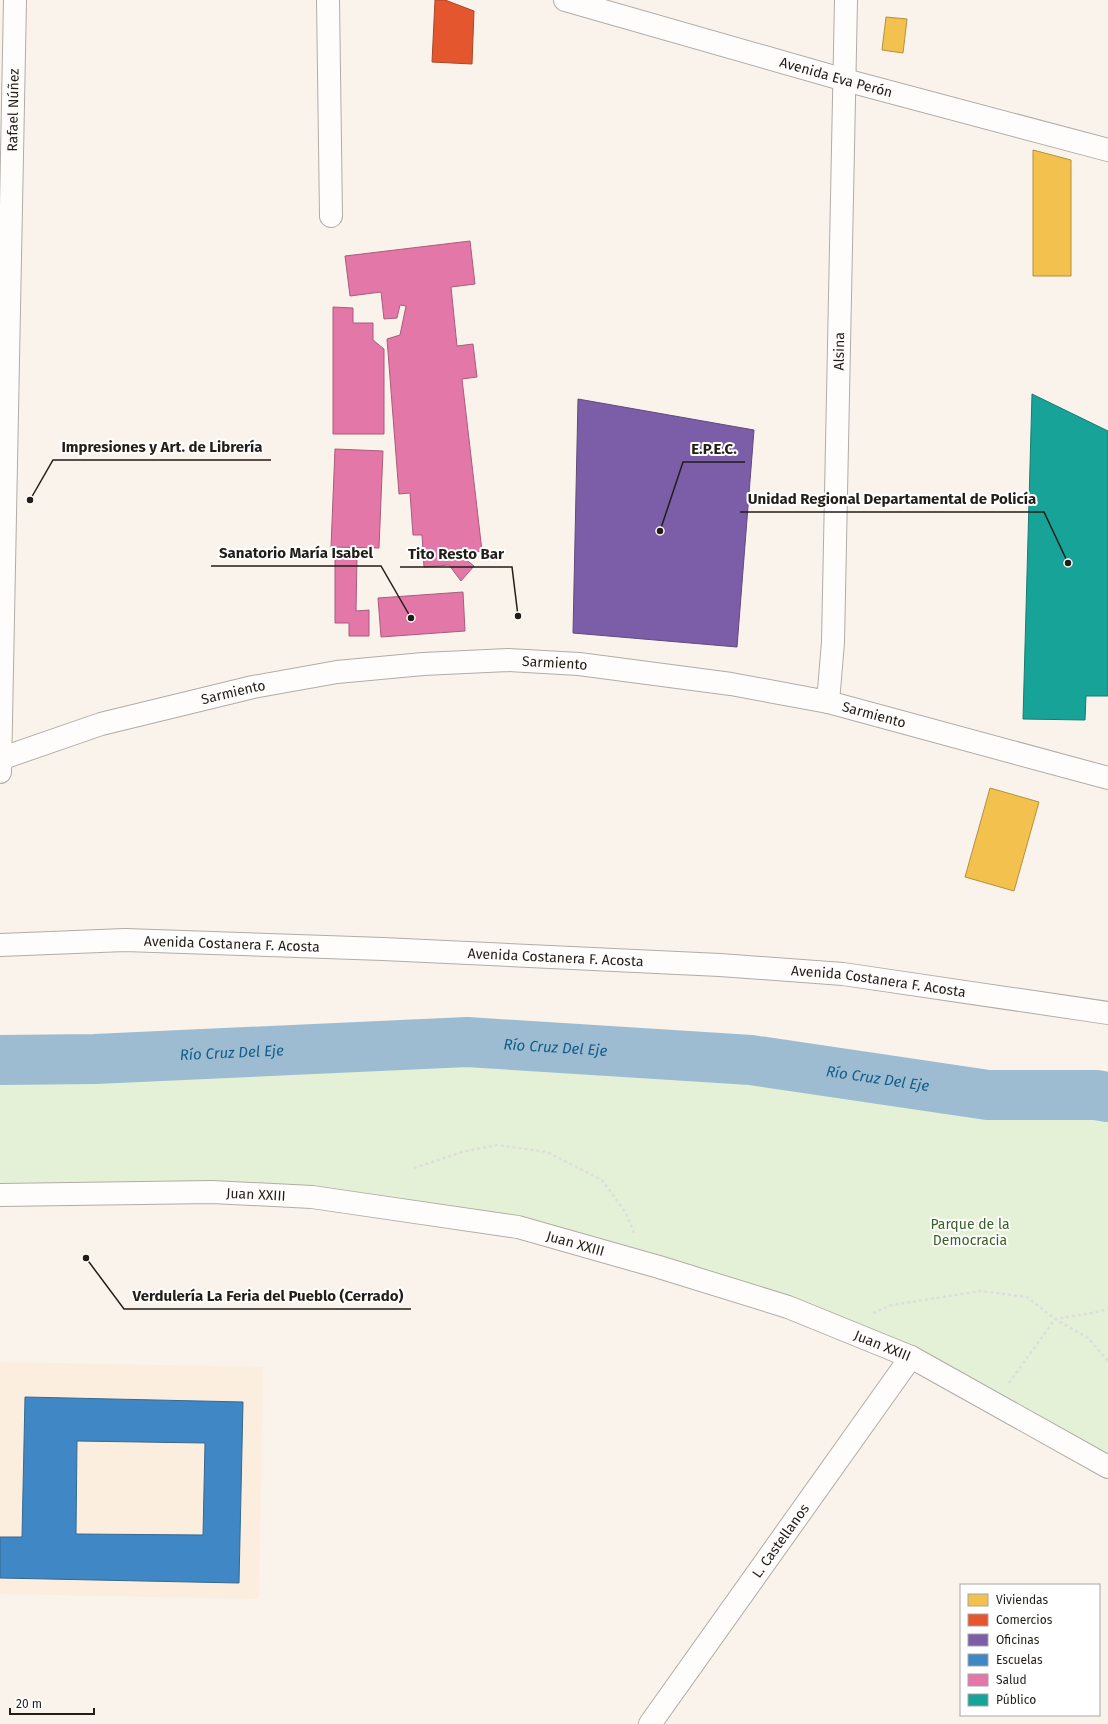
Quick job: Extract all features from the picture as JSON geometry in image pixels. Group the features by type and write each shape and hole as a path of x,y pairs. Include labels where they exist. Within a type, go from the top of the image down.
{"street":[{"name":"Rafael Núñez","path":"0,772 15,0"},
{"path":"328,0 331,216"},
{"name":"Avenida Eva Perón","path":"565,0 845,80 1108,150"},
{"name":"Alsina","path":"828,702 834,642 846,0"},
{"name":"Sarmiento","path":"0,759 100,724 253,687 337,672 423,664 508,660 579,664 730,684 828,702 1108,778"},
{"name":"Avenida Costanera F. Acosta","path":"0,945 125,940 383,949 720,965 844,974 1108,1013"},
{"name":"Juan XXIII","path":"0,1195 212,1192 312,1198 518,1227 646,1263 788,1307 911,1356 1108,1467"},
{"name":"L. Castellanos","path":"659,1721 911,1356"}],"path":[{"path":"414,1168 462,1152 496,1145 547,1152 602,1180 626,1213 646,1263"},
{"path":"840,1328 892,1305 981,1291 1027,1297 1055,1319 1088,1338 1108,1361"},
{"path":"995,1403 1055,1319 1108,1309"}],"shaded area":[{"path":"0,1362 263,1367 259,1599 0,1594"}],"green space":[{"name":"Parque de la Democracia","path":"467,1042 751,1060 988,1095 1096,1095 1108,1097 1108,1467 911,1356 518,1227 312,1197 0,1195 0,1060 95,1059"}],"building: Viviendas":[{"path":"886,17 907,19 903,53 882,50"},
{"path":"1033,150 1071,160 1071,276 1033,276"},
{"path":"990,788 1039,802 1014,891 965,877"}],"building: Comercios":[{"path":"435,0 445,0 474,11 472,64 432,62"}],"building: Oficinas":[{"path":"578,399 754,430 737,647 573,633"}],"building: Escuelas":[{"path":"25,1397 243,1402 239,1583 0,1578 0,1537 22,1537","holes":["77,1441 205,1443 203,1535 76,1534"]}],"building: Salud":[{"path":"470,241 475,284 451,287 457,346 473,344 477,377 462,379 482,551 459,554 474,566 461,581 449,565 424,567 422,535 413,535 410,493 399,494 387,339 400,335 406,306 400,305 397,318 384,319 381,292 350,296 345,256"},
{"path":"333,307 353,308 353,323 373,323 373,340 384,349 384,434 333,434"},
{"path":"335,449 383,451 379,548 331,547"},
{"path":"335,556 357,557 356,611 369,610 369,636 349,636 349,623 335,623"},
{"path":"463,592 465,631 381,637 378,598"}],"building: Público":[{"path":"1032,394 1108,431 1108,696 1086,696 1085,720 1023,719"}],"waterway":[{"name":"Río Cruz Del Eje","path":"0,1060 95,1059 467,1042 751,1060 988,1095 1096,1095 1108,1097"}],"place":[{"name":"Impresiones y Art. de Librería","path":"30,500"},
{"name":"E.P.E.C.","path":"660,531"},
{"name":"Unidad Regional Departamental de Policía","path":"1068,563"},
{"name":"Tito Resto Bar","path":"518,616"},
{"name":"Sanatorio María Isabel","path":"411,618"},
{"name":"Verdulería La Feria del Pueblo (Cerrado)","path":"86,1258"}]}
